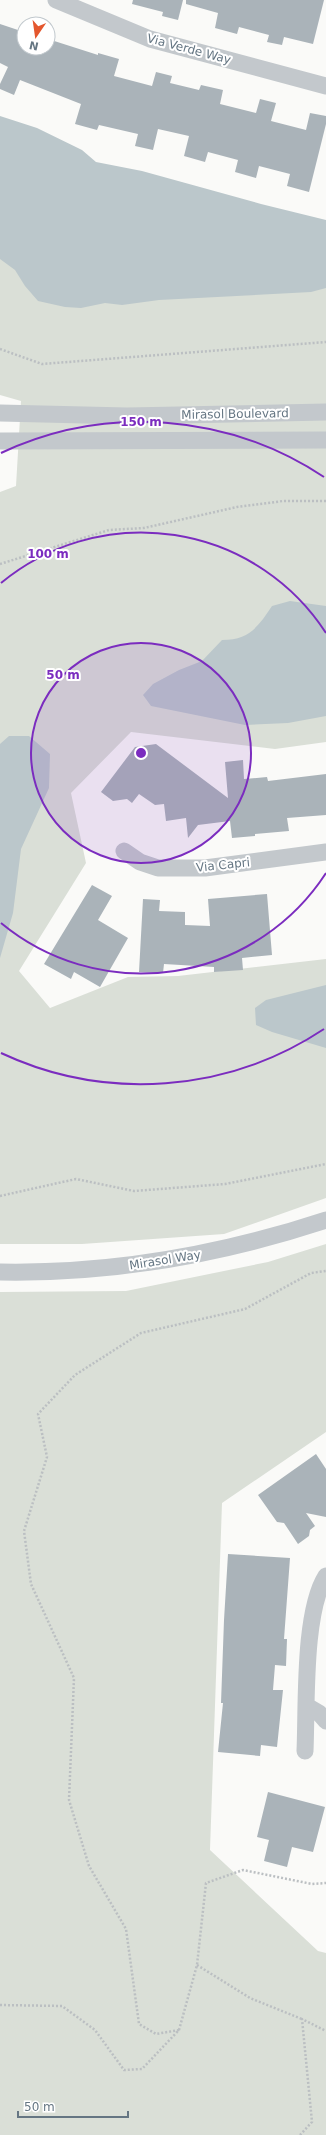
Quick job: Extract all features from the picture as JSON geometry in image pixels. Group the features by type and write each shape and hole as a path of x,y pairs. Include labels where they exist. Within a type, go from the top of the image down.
{"street":[{"name":"Via Verde Way","path":"56,0 150,39 326,86"},
{"name":"Mirasol Boulevard","path":"0,413 135,416 326,412"},
{"path":"0,441 326,440"},
{"name":"Via Capri","path":"124,851 140,862 158,868 205,868 326,852"},
{"name":"Mirasol Way","path":"0,1272 77,1271 171,1260 218,1251 279,1236 326,1220"},
{"path":"305,1751 310,1623 320,1584 326,1576"},
{"path":"307,1706 319,1713 326,1721"}],"path":[{"path":"0,349 42,364 326,342"},
{"path":"0,564 109,530 144,528 237,507 283,501 326,501"},
{"path":"0,1196 76,1179 134,1191 226,1184 326,1164"},
{"path":"179,2030 156,2034 139,2024 126,1929 89,1866 69,1800 74,1678 31,1584 24,1532 48,1457 38,1414 75,1375 141,1333 245,1309 311,1273 326,1271"},
{"path":"0,2005 62,2006 95,2030 124,2070 142,2069 179,2030 197,1965 206,1883 243,1870 312,1884 326,1883"},
{"path":"197,1965 250,1998 302,2019 326,2031"},
{"path":"300,2135 312,2122 302,2019"}],"shaded area":[{"path":"0,116 37,128 82,150 96,162 142,171 261,204 326,220 326,288 311,292 159,300 122,305 105,303 81,308 65,307 38,301 25,286 15,270 0,259"},
{"path":"0,161 326,251 326,742 275,749 131,732 71,793 86,863 19,971 50,1008 128,977 178,976 326,959 326,1198 224,1234 82,1244 0,1244 0,492 16,486 21,401 0,395"},
{"path":"290,601 326,606 326,716 288,723 245,725 151,706 143,695 153,684 179,670 202,661 222,640 239,638 252,631 272,606"},
{"path":"9,736 29,736 50,754 49,788 21,849 13,913 0,958 0,744"},
{"path":"326,985 326,1048 272,1032 256,1025 255,1008 266,1000"},
{"path":"326,1244 326,1432 222,1503 210,1850 318,1951 326,1953 326,2135 0,2135 0,1292 126,1291 268,1262"}],"building":[{"path":"133,0 183,0 178,20 162,16 163,12 132,4"},
{"path":"186,0 324,0 313,44 284,37 282,45 267,42 269,35 239,27 237,34 215,28 218,13 186,4"},
{"path":"0,24 16,29 16,56 56,56 56,42 98,55 98,53 119,59 114,76 152,86 156,72 172,76 170,83 199,90 201,85 223,90 220,104 256,113 260,99 276,103 271,121 306,130 310,113 326,116 326,124 309,192 287,186 290,174 259,166 256,178 235,172 238,160 208,152 205,162 184,156 189,136 158,129 153,150 135,146 138,134 99,125 97,130 75,124 81,104 20,80 14,95 0,89 0,84 8,67 0,63"},
{"path":"156,744 228,798 225,762 243,760 244,779 267,777 268,781 326,774 326,815 287,818 289,831 232,838 230,821 198,825 188,838 186,818 166,821 164,804 155,805 139,794 132,803 127,799 113,801 101,792 135,747"},
{"path":"92,885 112,896 98,920 128,938 100,987 74,972 71,979 44,964"},
{"path":"267,894 272,955 242,958 243,970 214,972 214,967 164,964 163,973 139,972 143,899 160,900 159,911 185,912 185,925 210,926 208,899"},
{"path":"316,1454 326,1469 326,1517 306,1513 315,1526 310,1530 309,1536 298,1544 284,1523 277,1522 258,1495"},
{"path":"228,1554 290,1558 284,1639 287,1639 286,1666 275,1665 273,1690 283,1690 277,1747 261,1745 260,1756 218,1752 223,1703 221,1703"},
{"path":"268,1792 325,1807 313,1852 292,1847 287,1867 264,1861 269,1840 257,1837"}]}
